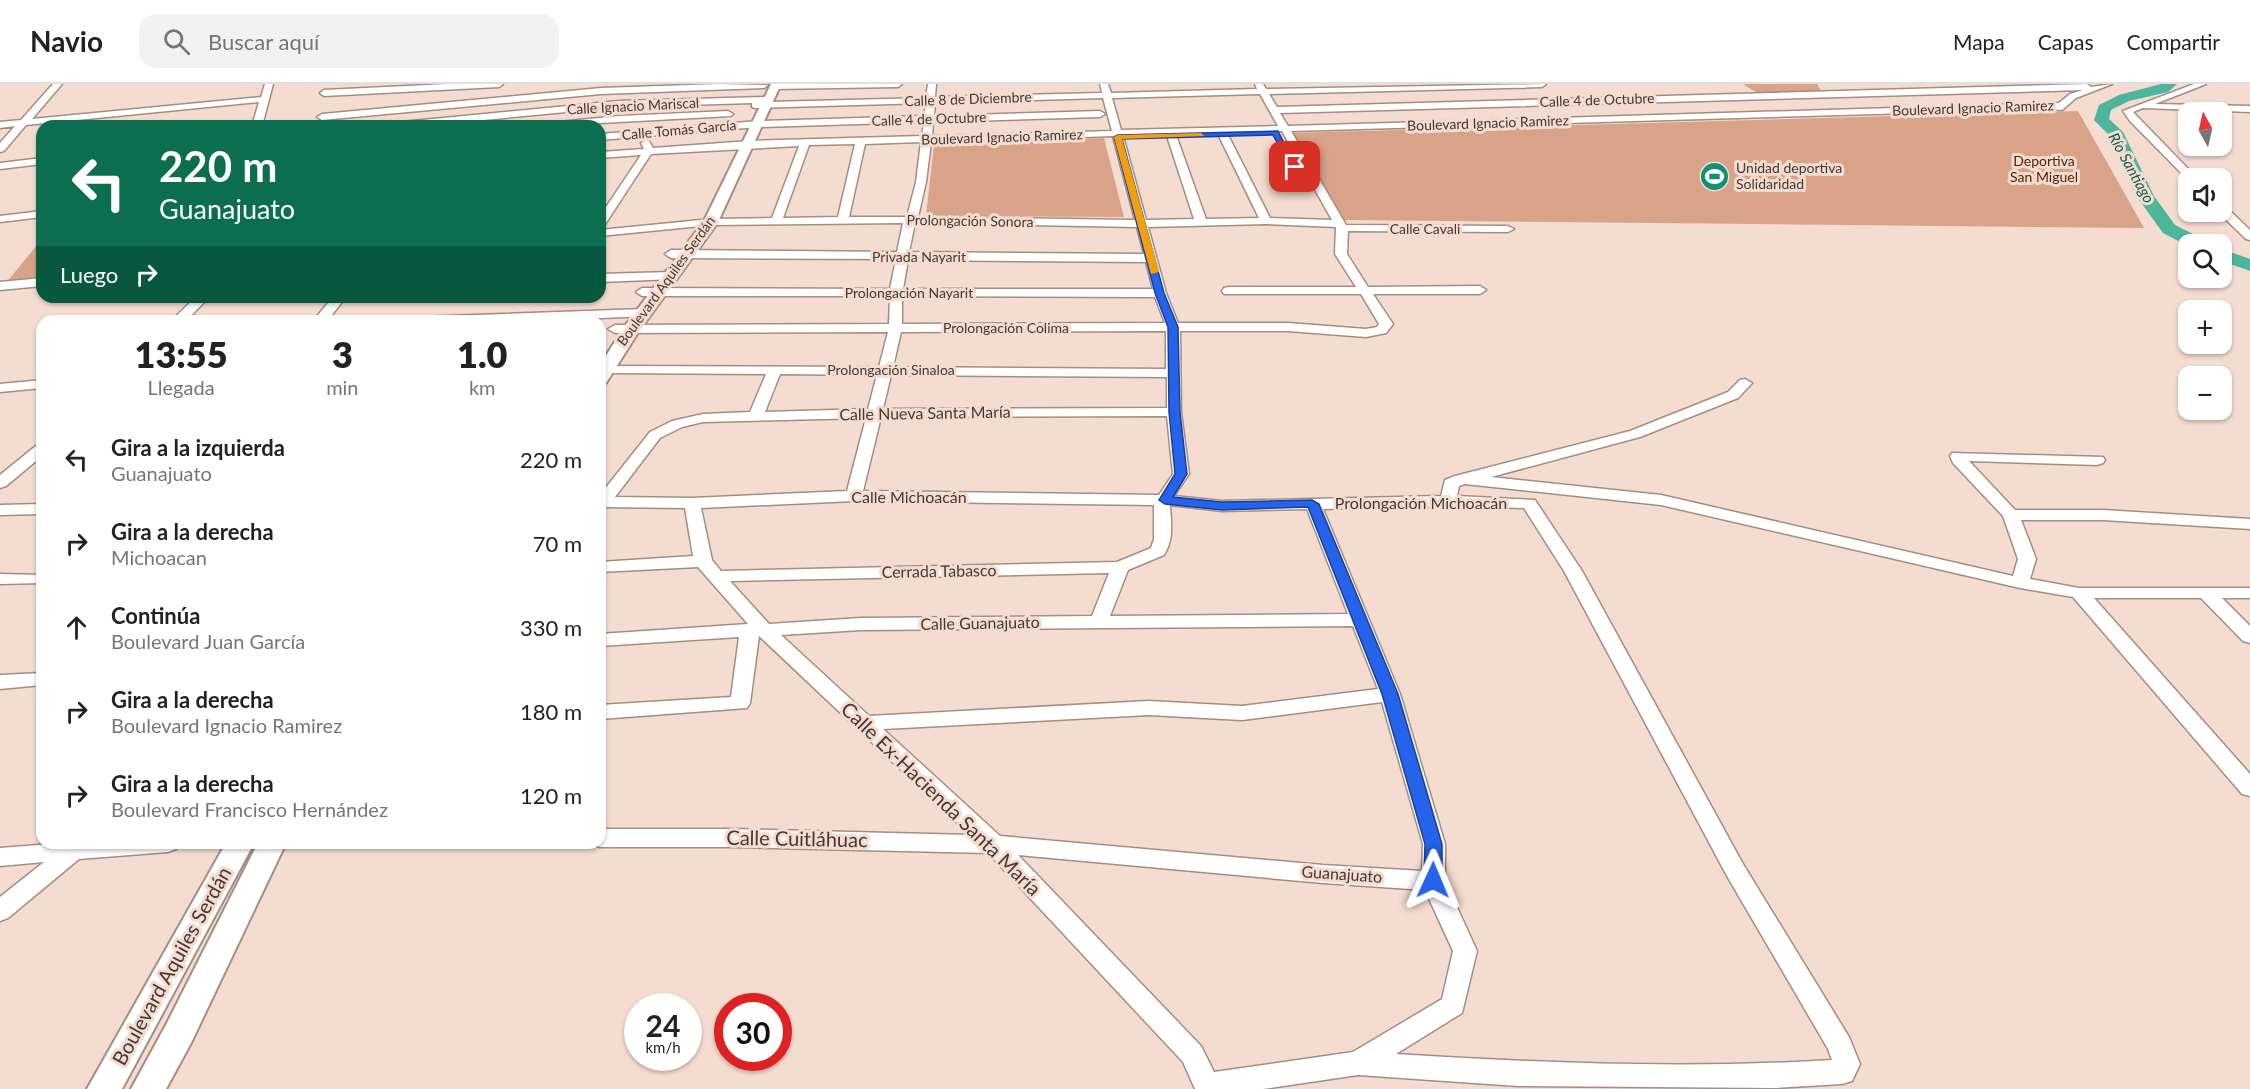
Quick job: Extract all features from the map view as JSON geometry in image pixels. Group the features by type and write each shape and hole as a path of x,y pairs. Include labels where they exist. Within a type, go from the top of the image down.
{"street":[{"path":"0,149 58,84"},
{"path":"259,120 269,84"},
{"path":"325,89 446,84"},
{"path":"327,120 499,84"},
{"path":"325,89 471,91 604,87 766,94 898,84"},
{"path":"908,222 920,188 920,141 924,101 922,84"},
{"path":"924,101 933,84"},
{"path":"1093,84 1106,140"},
{"path":"1104,84 1118,135 1135,224"},
{"path":"1508,84 1557,123"},
{"path":"1520,84 1540,102 1557,123"},
{"name":"Calle 8 de Diciembre","path":"766,94 924,101 1095,96 1253,97 1261,88 1542,84"},
{"path":"1721,84 1774,115"},
{"path":"1734,84 1774,115"},
{"path":"1920,84 1934,88 1976,110"},
{"path":"2182,168 2133,119 2128,111 2202,84"},
{"name":"Calle 4 de Octubre","path":"1275,110 1934,88 2104,85"},
{"name":"Boulevard Ignacio Ramirez","path":"740,146 920,141 1106,140 1118,135 2059,108 2073,96 2104,85"},
{"path":"604,87 644,152"},
{"path":"1261,88 1275,110 1280,131 1324,224"},
{"path":"322,120 325,89"},
{"path":"369,101 471,91"},
{"path":"471,91 475,120"},
{"name":"Calle Ignacio Mariscal","path":"491,120 615,105 766,94"},
{"name":"Boulevard Aquiles Serdán","path":"606,364 688,255 740,146 748,121 766,94"},
{"path":"1253,97 1280,131 1341,226 1341,254 1365,291"},
{"path":"54,120 264,99"},
{"path":"2140,106 2250,109"},
{"name":"Calle 4 de Octubre","path":"748,121 1100,114"},
{"path":"606,121 748,121"},
{"name":"Calle Tomás García","path":"606,136 748,121"},
{"path":"0,125 36,122"},
{"name":"Boulevard Ignacio Ramirez","path":"1118,135 1172,136 1280,131"},
{"path":"1223,134 1266,221"},
{"path":"1172,136 1201,222"},
{"path":"913,154 920,141"},
{"name":"Boulevard Ignacio Ramirez","path":"740,146 920,141"},
{"path":"843,221 860,144"},
{"path":"776,222 804,145"},
{"path":"606,155 740,146"},
{"path":"606,214 644,152"},
{"path":"0,165 36,162"},
{"path":"854,496 895,329 896,293 908,222 910,177"},
{"path":"1125,209 1135,224 1151,258 1160,293 1173,327 1174,412 1181,474 1165,500 1222,506 1312,504 1390,694 1434,844 1433,880 1466,951 1453,1005 1358,1063 1208,1087"},
{"path":"0,219 36,215"},
{"path":"2232,219 2250,237"},
{"name":"Prolongación Sonora","path":"606,232 704,222 1135,224 1266,221 1341,226"},
{"name":"Boulevard Aquiles Serdán","path":"606,342 671,254 704,222"},
{"name":"Calle Cavali","path":"1341,226 1508,229"},
{"name":"Privada Nayarit","path":"671,254 1151,258"},
{"path":"606,278 671,276"},
{"path":"0,286 36,283"},
{"path":"1228,291 1480,290"},
{"name":"Prolongación Colima","path":"615,329 1288,327 1366,333 1381,330 1386,324 1365,291"},
{"name":"Prolongación Nayarit","path":"642,292 1160,293"},
{"path":"184,315 197,303"},
{"path":"198,315 210,303"},
{"path":"325,315 335,303"},
{"path":"574,315 644,313"},
{"name":"Prolongación Sinaloa","path":"606,367 1174,373"},
{"path":"754,417 775,370"},
{"path":"1448,501 1451,483 1461,479 1635,434 1733,395 1745,383"},
{"path":"0,388 36,385"},
{"name":"Calle Nueva Santa María","path":"606,497 655,435 677,424 703,418 876,413 1174,412"},
{"path":"0,467 36,438"},
{"path":"0,483 36,453"},
{"path":"2020,583 2027,559 2011,515 1959,460 1958,456 2097,460"},
{"path":"1461,479 1661,500 2020,583 2079,593 2250,593"},
{"name":"Calle Michoacán","path":"606,502 692,503 854,496 1165,500"},
{"name":"Cerrada Tabasco","path":"716,576 1120,567 1158,550 1163,539 1162,502 1165,500"},
{"name":"Prolongación Michoacán","path":"1312,504 1448,501 1529,503 1573,571 1735,870 1840,1045 1847,1064 1842,1072 1763,1076 1518,1074 1358,1063"},
{"path":"606,567 703,561 692,503"},
{"path":"0,510 36,509"},
{"path":"2011,515 2103,515 2250,524"},
{"name":"Calle Ex-Hacienda Santa María","path":"703,561 757,629 994,844 1192,1054 1208,1087"},
{"path":"1099,621 1120,567"},
{"path":"0,579 36,579"},
{"path":"2205,592 2250,637"},
{"path":"2079,593 2250,788"},
{"name":"Calle Guanajuato","path":"606,640 861,624 1360,620"},
{"path":"606,712 740,703 757,629"},
{"path":"0,682 36,679"},
{"path":"862,723 1149,708 1242,713 1390,694"},
{"name":"Calle Cuitláhuac","path":"606,838 756,838 994,844"},
{"name":"Guanajuato","path":"994,844 1323,874 1433,880"},
{"path":"0,857 57,849"},
{"path":"0,911 75,849"},
{"name":"Boulevard Aquiles Serdán","path":"104,1089 237,849"},
{"name":"Boulevard Aquiles Serdán","path":"148,1089 179,1033 269,849"}],"green space":[{"path":"1743,84 1817,84 1821,91 1757,93"},
{"name":"Unidad deportiva Solidaridad","path":"2078,111 2144,228 1342,220 1289,133"},
{"path":"1104,138 1124,217 926,216 934,144"},
{"path":"36,246 36,280 6,283"}],"waterway":[{"name":"Río Santiago","path":"2170,84 2163,89 2124,98 2104,108 2101,120 2115,132 2146,197 2169,229 2179,234"},
{"name":"Río Santiago","path":"2232,259 2250,265"}],"slow traffic":[{"path":"1154,272 1118,137 1201,135"}],"place":[{"name":"Unidad deportiva Solidaridad","path":"1715,176"}],"route":[{"path":"1295,167 1276,133 1118,137 1160,293 1173,327 1174,412 1181,474 1165,500 1222,506 1312,504 1390,694 1434,844 1433,880"}],"park label":[{"name":"Deportiva San Miguel","path":"2044,170"}]}
